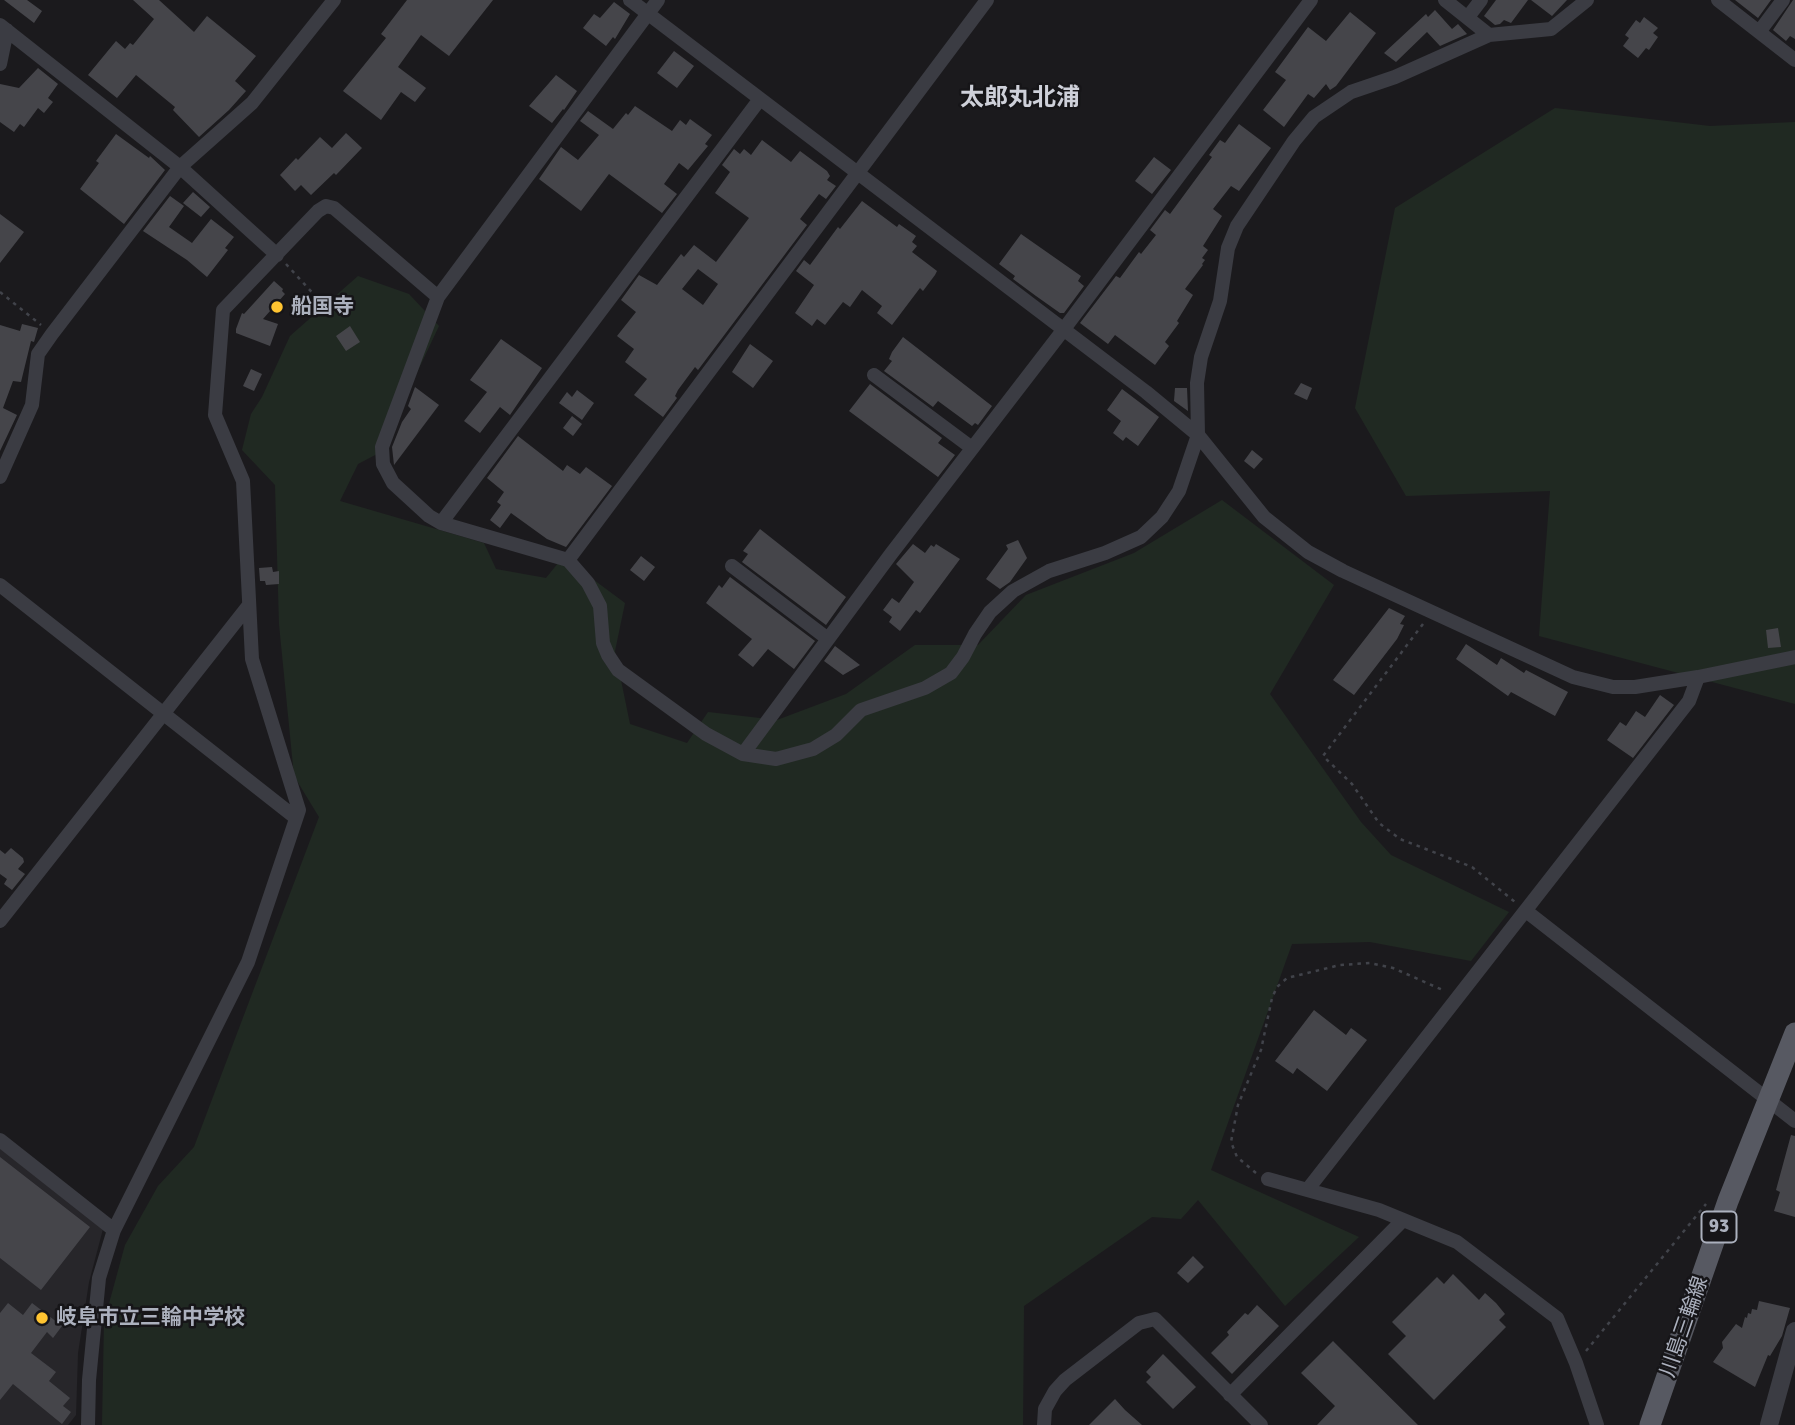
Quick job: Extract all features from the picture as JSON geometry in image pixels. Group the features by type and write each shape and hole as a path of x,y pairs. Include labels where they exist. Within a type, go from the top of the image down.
{"main road":[{"name":"川島三輪線","path":"1650,1425 1728,1201 1795,1033"}],"street":[{"path":"0,477 32,405 38,354 52,334 180,167 252,103 334,0"},
{"path":"630,0 1146,392 1198,435 1264,517 1308,552 1343,572 1573,677 1613,687 1635,687 1698,677 1795,657"},
{"path":"658,0 438,297 382,447 383,464 393,483 429,516 441,523 568,560 588,583 600,606 603,643 618,670 706,734 743,754 776,759 813,749 836,735 861,710 925,688 951,673 964,657 990,612 1013,591 1049,572 1105,553 1141,537 1162,517 1179,491 1198,435 1197,383 1201,357 1220,301 1228,248 1237,226 1294,141 1314,117 1351,92 1395,77 1489,35 1551,29 1587,0"},
{"path":"568,560 987,0"},
{"path":"743,754 1311,0"},
{"path":"1445,0 1489,35"},
{"path":"1468,18 1481,0"},
{"path":"1718,0 1795,60"},
{"path":"1759,32 1783,0"},
{"path":"4,27 180,167 277,254"},
{"path":"0,64 4,27"},
{"path":"441,523 760,99"},
{"path":"88,1425 89,1380 99,1278 114,1230 248,962 299,810 252,659 243,481 215,415 223,310 318,211 326,206 334,208 438,297"},
{"path":"874,375 972,448"},
{"path":"732,566 828,639"},
{"path":"0,585 296,818"},
{"path":"0,921 249,605"},
{"path":"1308,1189 1689,701 1698,677"},
{"path":"1526,911 1795,1121"},
{"path":"0,1140 114,1230"},
{"path":"1268,1178 1379,1210 1457,1242 1558,1318 1597,1425"},
{"path":"1230,1395 1403,1220"},
{"path":"1044,1425 1045,1409 1065,1380 1139,1323 1155,1320 1261,1425"},
{"path":"1769,1425 1795,1331"}],"path":[{"path":"277,254 330,312"},
{"path":"0,292 52,334"},
{"path":"1431,613 1323,756 1352,784 1379,823 1400,839 1472,867 1526,911"},
{"path":"1268,1178 1249,1169 1237,1157 1231,1142 1238,1105 1261,1050 1277,987 1287,978 1340,965 1370,963 1393,968 1457,996"},
{"path":"1576,1363 1710,1200 1728,1201"}],"shaded area":[{"path":"1555,108 1710,126 1795,122 1795,704 1539,636 1550,491 1406,496 1355,408 1395,208"},
{"path":"358,276 409,294 439,326 379,453 358,464 340,501 484,543 496,569 546,578 563,557 625,603 615,651 630,724 687,743 708,712 777,720 846,694 915,645 978,645 1026,595 1134,553 1222,500 1334,585 1270,694 1361,822 1391,855 1509,912 1471,961 1370,942 1292,944 1211,1170 1359,1237 1285,1306 1198,1200 1181,1219 1152,1217 1024,1306 1023,1425 102,1425 104,1322 125,1245 158,1186 194,1147 319,817 294,776 279,624 275,485 242,450 251,414 262,397 290,336"},
{"name":"岐阜市立三輪中学校","path":"0,1148 103,1229 89,1282 78,1353 76,1415 68,1425 0,1425"}],"building":[{"path":"4,0 27,0 42,11 34,23"},
{"path":"133,0 159,0 194,32 207,16 256,56 235,81 246,91 199,137 173,110 175,107 136,75 117,98 88,75 116,41 125,49 130,43 133,45 154,19"},
{"path":"407,0 493,0 449,56 421,35 398,67 426,88 415,102 401,92 381,120 343,91 386,38 381,34"},
{"path":"1496,0 1528,0 1511,23 1504,20 1495,25 1484,16"},
{"path":"1531,0 1567,0 1552,16"},
{"path":"1735,0 1771,0 1758,18"},
{"path":"1793,0 1795,39 1790,36 1786,41 1773,30"},
{"path":"614,2 630,14 615,39 613,37 606,46 583,28 594,14 600,18"},
{"path":"1435,10 1452,29 1458,24 1467,34 1440,46 1427,32 1396,62 1384,53 1426,14 1428,17"},
{"path":"1350,12 1376,33 1336,86 1330,90 1326,84 1314,98 1308,94 1284,127 1263,110 1286,80 1275,72 1308,27 1326,41"},
{"path":"1644,17 1658,28 1653,33 1658,37 1649,50 1646,48 1638,58 1623,46 1629,38 1625,35 1636,20 1640,23"},
{"path":"674,51 694,66 677,88 657,73"},
{"path":"38,68 58,84 48,98 53,102 44,113 38,108 24,127 20,124 14,132 0,122 0,84 19,88"},
{"path":"556,75 577,91 552,123 529,106"},
{"path":"635,106 672,131 680,120 686,125 690,119 712,135 705,144 708,146 688,170 679,163 664,184 677,194 662,213 609,174 581,211 539,179 561,147 578,160 599,135 580,121 588,111 613,129"},
{"path":"1239,124 1271,148 1239,191 1231,186 1213,209 1222,216 1203,246 1208,250 1202,258 1205,260 1203,265 1185,289 1193,295 1177,321 1179,323 1165,342 1169,346 1155,365 1115,335 1108,344 1080,323 1116,276 1120,278 1139,252 1141,254 1156,235 1150,230 1165,210 1170,214 1212,157 1209,155 1220,140 1225,143"},
{"path":"346,133 362,148 336,175 334,173 311,195 301,185 295,191 280,175 320,137 332,148"},
{"path":"116,134 149,158 150,156 165,170 124,224 80,189"},
{"path":"762,140 791,162 800,151 827,171 830,176 827,180 836,186 826,199 819,194 800,219 807,225 698,370 695,367 663,417 634,395 647,379 625,362 634,349 617,336 636,312 621,300 639,275 657,285 681,254 684,257 694,245 716,262 749,218 715,193 730,172 722,165 734,149 740,154 744,149 751,155","holes":["698,269 718,284 703,305 682,289"]},
{"path":"1154,157 1171,170 1152,194 1135,181"},
{"path":"193,192 210,207 201,217 183,203"},
{"path":"170,196 184,206 169,227 192,243 211,219 234,237 225,248 228,250 207,277 187,260 143,231"},
{"path":"862,201 897,227 899,224 916,236 912,242 917,246 912,252 937,271 923,291 920,288 892,325 877,313 882,306 862,290 850,307 843,302 825,325 817,319 812,326 795,313 814,285 796,271 804,260 810,265 838,227 840,229"},
{"path":"0,214 24,232 0,263"},
{"path":"1021,234 1081,276 1078,281 1084,286 1064,313 1060,313 1013,279 1015,276 999,264"},
{"path":"274,281 285,294 263,319 278,324 270,346 236,333 236,329 242,313 244,314"},
{"path":"22,324 38,328 34,342 31,341 21,382 13,381 3,408 17,415 0,451 0,325 20,331"},
{"path":"350,326 360,342 346,351 336,336"},
{"path":"903,337 992,406 978,425 975,423 972,426 938,401 933,407 884,371 892,361 889,359 892,352"},
{"path":"501,339 542,368 510,415 500,407 480,433 464,421 487,392 470,380"},
{"path":"750,344 773,361 753,388 732,372"},
{"path":"251,369 262,374 254,391 243,386"},
{"path":"1301,383 1312,388 1307,400 1294,394"},
{"path":"870,384 942,438 938,443 955,455 938,477 849,411"},
{"path":"415,387 439,405 394,465 392,447 402,422 411,409 408,406"},
{"path":"1175,388 1187,388 1188,411 1174,401"},
{"path":"1122,389 1159,417 1138,446 1126,437 1123,441 1113,433 1121,421 1107,410"},
{"path":"577,390 594,403 582,420 559,403 567,392 572,397"},
{"path":"572,416 582,424 573,436 563,428"},
{"path":"518,436 563,471 567,465 580,474 586,467 612,486 566,547 547,539 511,513 500,528 490,520 501,505 497,502 504,492 487,478"},
{"path":"1252,450 1263,459 1254,469 1244,461"},
{"path":"760,529 846,597 826,625 742,562 748,554 743,551"},
{"path":"1018,540 1027,558 1010,582 1000,589 986,579 1008,549 1006,545"},
{"path":"913,544 925,553 931,545 934,547 936,544 960,559 920,613 916,610 900,631 889,622 892,617 883,610 892,598 899,603 914,582 896,564"},
{"path":"641,556 655,567 644,581 630,570"},
{"path":"272,567 273,572 279,571 279,584 266,585 265,581 260,581 259,568"},
{"path":"730,577 815,641 794,669 768,649 753,667 738,655 752,639 706,603 719,585 722,588"},
{"path":"1389,608 1405,616 1400,624 1404,625 1397,639 1354,695 1333,680"},
{"path":"1778,628 1781,647 1768,648 1766,630"},
{"path":"1466,644 1497,665 1501,658 1524,673 1526,670 1568,692 1555,716 1511,692 1508,696 1456,659"},
{"path":"835,646 860,665 843,675 824,661"},
{"path":"1660,695 1674,705 1633,758 1607,740 1620,722 1626,726 1636,711 1645,717"},
{"path":"11,848 23,858 24,862 18,869 25,874 12,890 4,884 7,879 0,874 0,850 5,854"},
{"path":"1314,1010 1346,1035 1351,1028 1367,1040 1327,1091 1297,1068 1293,1074 1275,1061"},
{"path":"1791,1135 1795,1136 1795,1217 1774,1211 1780,1192 1776,1190"},
{"path":"0,1157 90,1227 41,1290 0,1258"},
{"path":"1193,1256 1204,1267 1188,1283 1177,1273"},
{"path":"1453,1274 1479,1300 1485,1293 1496,1303 1505,1314 1499,1320 1506,1327 1434,1400 1388,1354 1406,1336 1392,1322 1437,1277 1444,1284"},
{"path":"1759,1301 1790,1308 1782,1336 1770,1356 1768,1355 1755,1387 1713,1362 1723,1348 1722,1342 1736,1324 1742,1328 1745,1317 1747,1318 1748,1313 1751,1314 1752,1309 1757,1310"},
{"path":"8,1303 23,1315 32,1303 62,1326 53,1338 47,1332 31,1353 56,1372 49,1381 70,1398 63,1406 71,1412 62,1424 13,1384 0,1400 0,1313"},
{"path":"1257,1305 1279,1326 1232,1374 1211,1353 1245,1313 1248,1315"},
{"path":"1333,1341 1418,1425 1317,1425 1335,1406 1301,1373"},
{"path":"1163,1354 1196,1387 1173,1409 1146,1382 1151,1377 1146,1372"},
{"path":"1115,1399 1125,1410 1142,1425 1089,1425"}],"place":[{"name":"船国寺","path":"277,307"},
{"name":"岐阜市立三輪中学校","path":"42,1318"}],"district":[{"name":"太郎丸北浦","path":"1020,99"}]}
